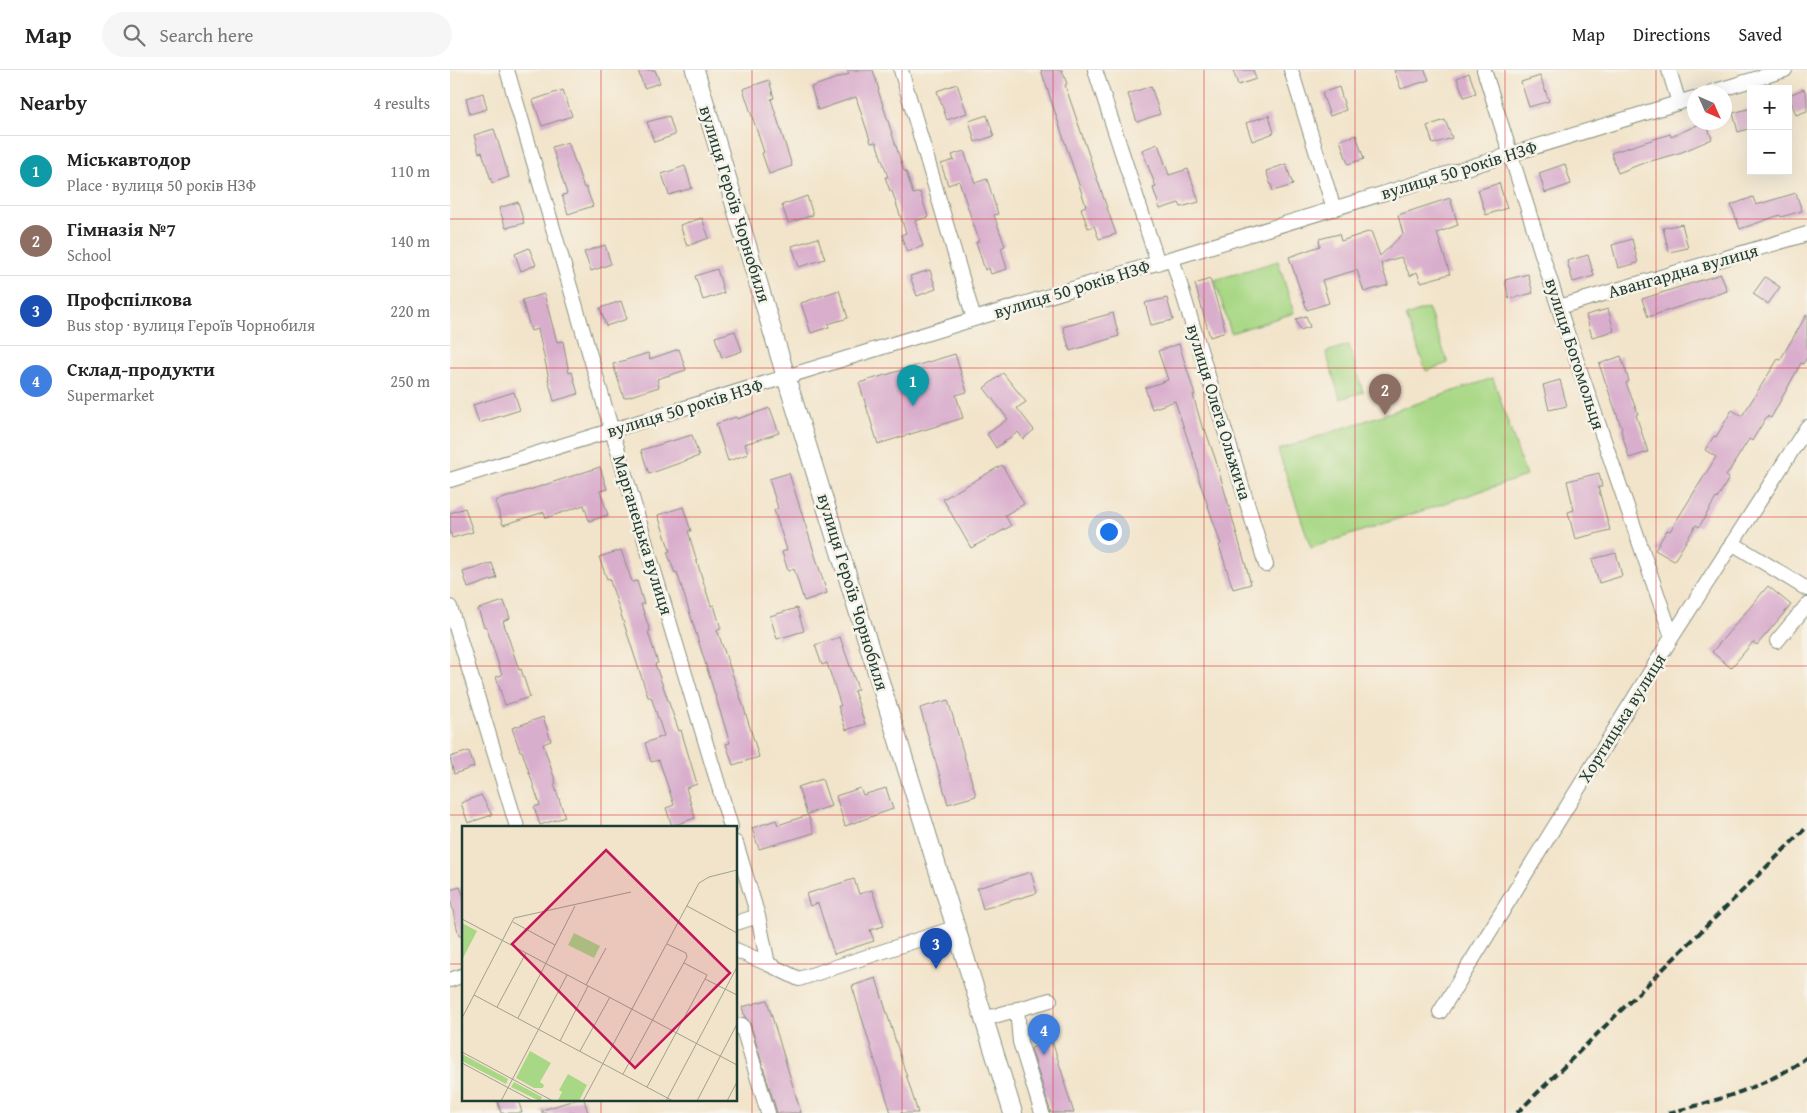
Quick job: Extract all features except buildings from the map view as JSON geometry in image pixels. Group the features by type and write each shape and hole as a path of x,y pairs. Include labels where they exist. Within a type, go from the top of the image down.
{"main road":[{"name":"вулиця Героїв Чорнобиля","path":"695,70 786,377 1013,1113"}],"street":[{"name":"Марганецька вулиця","path":"507,70 612,431 731,826"},
{"path":"901,70 974,319"},
{"path":"1095,70 1158,263"},
{"path":"1291,70 1334,209"},
{"name":"вулиця Богомольця","path":"1484,70 1559,307 1672,637"},
{"path":"1669,70 1679,103"},
{"path":"1732,86 1785,70"},
{"name":"вулиця 50 років НЗФ","path":"450,480 1687,100"},
{"name":"Авангардна вулиця","path":"1559,307 1807,234"},
{"name":"вулиця Олега Ольжича","path":"1172,258 1266,565"},
{"name":"Хортицька вулиця","path":"1440,1012 1672,637 1807,427"},
{"path":"1732,543 1807,589"},
{"path":"1777,641 1807,605"},
{"path":"450,607 517,826"},
{"path":"738,850 758,916 768,964"},
{"path":"738,922 758,916"},
{"path":"738,951 799,979 957,927"},
{"path":"450,980 462,976"},
{"path":"984,1019 1050,1000"},
{"path":"1017,1009 1020,1042 1042,1113"},
{"path":"738,1026 742,1025 768,1113"}],"green space":[{"path":"1278,261 1294,313 1231,333 1215,280"},
{"path":"1428,308 1448,363 1426,371 1406,316"},
{"path":"1349,345 1363,392 1340,399 1326,352"},
{"path":"1493,378 1526,476 1311,548 1278,450"}],"railway":[{"path":"1517,1113 1807,827"},
{"path":"1668,1113 1704,1104 1759,1085 1807,1057"}],"place":[{"name":"Міськавтодор","path":"913,406"},
{"name":"Гімназія №7","path":"1385,415"},
{"name":"Профспілкова","path":"936,969"},
{"name":"Склад-продукти","path":"1044,1055"}]}
